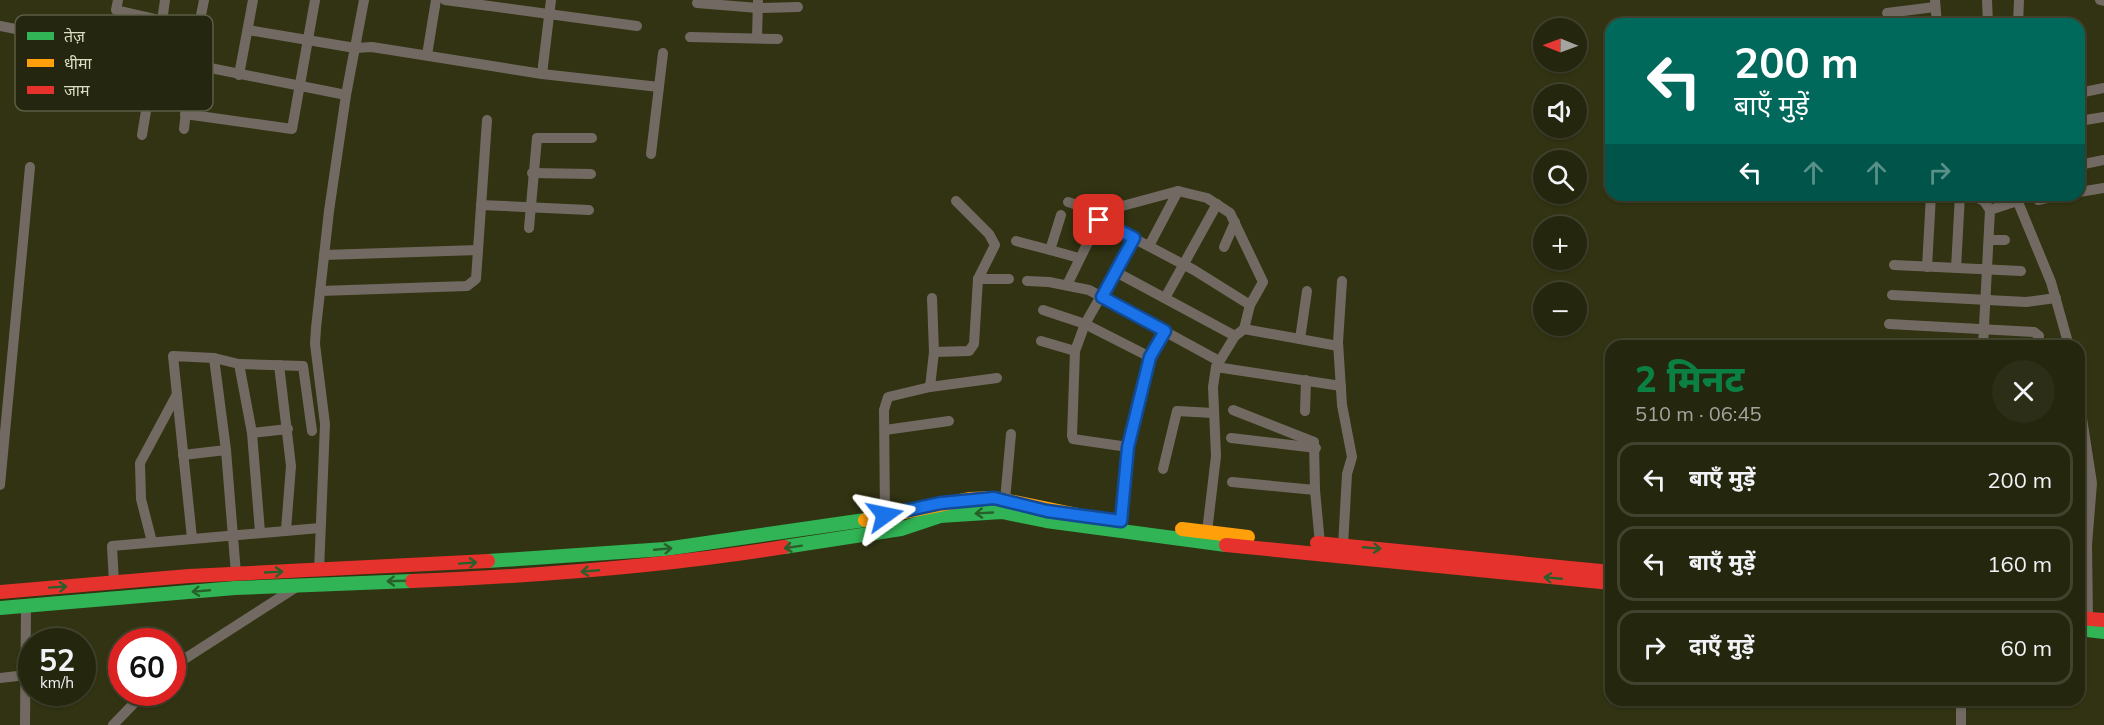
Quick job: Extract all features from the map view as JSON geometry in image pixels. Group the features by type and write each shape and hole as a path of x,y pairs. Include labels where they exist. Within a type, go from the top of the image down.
{"main road":[{"path":"0,609 298,585 340,576 665,549 829,526 969,499 1005,500 1047,511 1121,521 1149,530 1208,543 1605,582"},
{"path":"0,592 319,570 340,576 523,577 690,562 902,529 951,515 1002,512 1046,521 1149,530 1207,532 1605,571"},
{"path":"2085,622 2104,620"},
{"path":"2085,623 2104,632"}],"street":[{"path":"118,0 116,10 137,15"},
{"path":"163,15 165,0"},
{"path":"201,15 204,0"},
{"path":"239,75 253,0"},
{"path":"185,114 292,129 315,0"},
{"path":"319,570 325,424 315,344 324,255 346,95 364,0"},
{"path":"427,55 436,0"},
{"path":"445,0 637,26"},
{"path":"542,74 552,0"},
{"path":"1987,0 1988,18"},
{"path":"2018,18 2019,0"},
{"path":"697,3 798,7"},
{"path":"757,38 758,4"},
{"path":"1887,13 1935,4"},
{"path":"0,26 15,29"},
{"path":"248,30 355,48 372,46 542,74 658,87"},
{"path":"690,37 778,39"},
{"path":"651,154 663,53"},
{"path":"213,70 346,95"},
{"path":"2085,92 2104,88"},
{"path":"142,135 146,111"},
{"path":"184,129 185,111"},
{"path":"2085,120 2104,117"},
{"path":"320,291 467,286 476,279 488,120"},
{"path":"529,228 532,173 537,138 592,138"},
{"path":"2085,164 2104,160"},
{"path":"0,485 30,167"},
{"path":"532,173 591,174"},
{"path":"2085,191 2104,188"},
{"path":"1149,246 1178,192"},
{"path":"1068,202 1083,207 1111,209 1178,192 1207,198 1230,213 1263,282 1239,332 1217,364 1212,387 1216,456 1207,532"},
{"path":"934,352 969,351 974,344 978,279 995,245 989,234 956,201"},
{"path":"1927,267 1931,201"},
{"path":"1956,268 1960,201"},
{"path":"1983,340 1990,210 1984,201"},
{"path":"1990,210 2010,201"},
{"path":"2017,201 2056,298 2067,340"},
{"path":"1165,298 1182,263 1217,204"},
{"path":"481,205 589,210"},
{"path":"1050,250 1061,215"},
{"path":"1067,285 1099,220 1182,263 1250,305"},
{"path":"1224,247 1235,222"},
{"path":"1128,447 1072,438 1075,351 1085,324 1134,238"},
{"path":"1989,240 2005,240"},
{"path":"1016,241 1080,258"},
{"path":"324,255 478,250"},
{"path":"1894,265 2021,271"},
{"path":"1116,272 1165,298 1239,332 1338,346"},
{"path":"978,279 1009,279"},
{"path":"1027,281 1089,290 1165,331 1217,364 1341,386"},
{"path":"1342,281 1338,346 1341,386 1352,457 1347,474 1343,546"},
{"path":"1300,339 1307,291"},
{"path":"1892,295 2037,302 2056,298"},
{"path":"930,387 934,352 932,298"},
{"path":"1043,310 1085,324 1150,357"},
{"path":"1889,324 2038,333 2037,340"},
{"path":"1121,521 1128,447 1150,357 1165,331"},
{"path":"1041,341 1075,351"},
{"path":"192,538 173,356 214,358 239,364 298,365 305,369 312,431"},
{"path":"214,358 226,450 236,574"},
{"path":"239,364 252,432 260,532"},
{"path":"279,365 291,466 286,530"},
{"path":"885,515 884,410 888,397 930,387 998,378"},
{"path":"1305,411 1306,380"},
{"path":"152,542 141,499 140,463 177,394"},
{"path":"1233,410 1313,441 1316,448 1315,490 1320,544"},
{"path":"1163,469 1177,411 1213,413"},
{"path":"885,430 949,421"},
{"path":"252,432 288,429"},
{"path":"1005,500 1011,434"},
{"path":"1231,438 1316,448"},
{"path":"183,455 226,450"},
{"path":"2085,452 2092,483 2085,576"},
{"path":"1232,482 1315,490"},
{"path":"114,583 112,546 320,528"},
{"path":"186,658 298,585"},
{"path":"26,607 26,628"},
{"path":"0,678 18,676"},
{"path":"25,706 25,725"},
{"path":"112,725 131,706"},
{"path":"1961,706 1961,725"}],"traffic: fast":[{"path":"784,547 901,529 940,516 1002,512 1046,521 1226,545"},
{"path":"488,561 665,549 865,520"},
{"path":"0,608 235,588 412,581"},
{"path":"2085,630 2104,632"}],"traffic: slow":[{"path":"865,520 969,499 994,498 1078,515"},
{"path":"1182,529 1248,537"}],"traffic: jam":[{"path":"1317,543 1605,571"},
{"path":"1226,545 1605,582"},
{"path":"412,581 598,570 784,547"},
{"path":"0,592 189,576 488,561"},
{"path":"2085,618 2104,620"}],"route":[{"path":"885,515 941,503 994,498 1047,511 1121,521 1127,480 1128,447 1150,357 1165,331 1102,297 1134,238 1099,220"}]}
